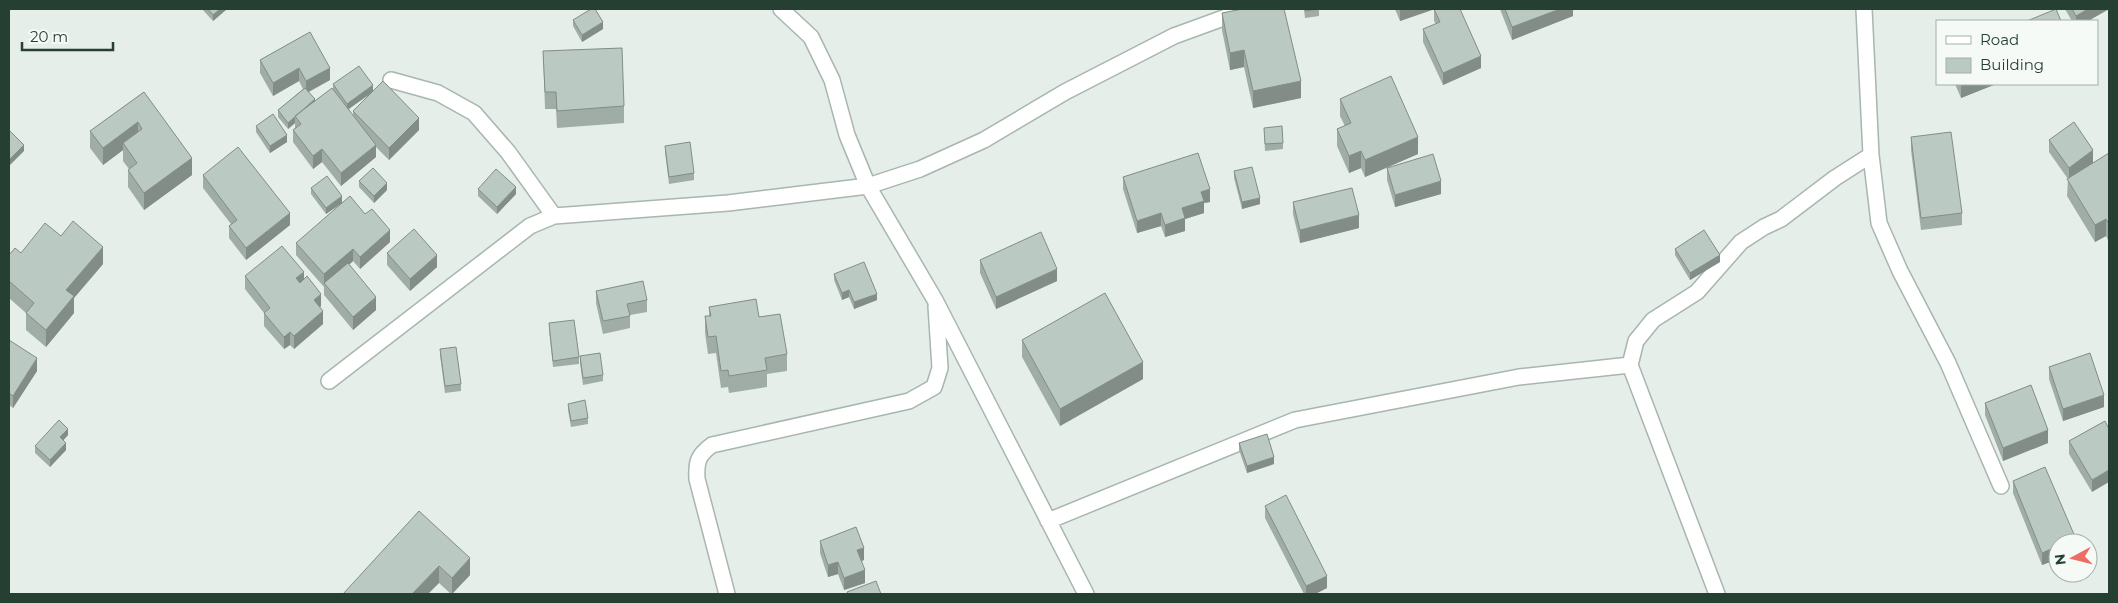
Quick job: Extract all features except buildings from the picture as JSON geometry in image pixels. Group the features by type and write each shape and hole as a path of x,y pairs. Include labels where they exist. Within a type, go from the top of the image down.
{"street":[{"path":"781,9 811,37 832,80 847,135 868,186 936,300 1086,594"},
{"path":"329,382 516,236 530,226 554,216 728,202 868,186 920,169 984,140 1065,92 1174,36 1248,9"},
{"path":"1864,9 1871,155 1879,223 1900,271 1948,363 2001,486"},
{"path":"391,80 438,94 474,113 508,152 554,216"},
{"path":"1717,594 1630,365 1636,341 1653,320 1697,292 1741,242 1764,227 1782,219 1835,178 1871,155"},
{"path":"727,594 696,479 696,463 702,452 712,445 909,401 934,387 940,368 936,300"},
{"path":"1048,521 1296,420 1519,377 1630,365"}]}
